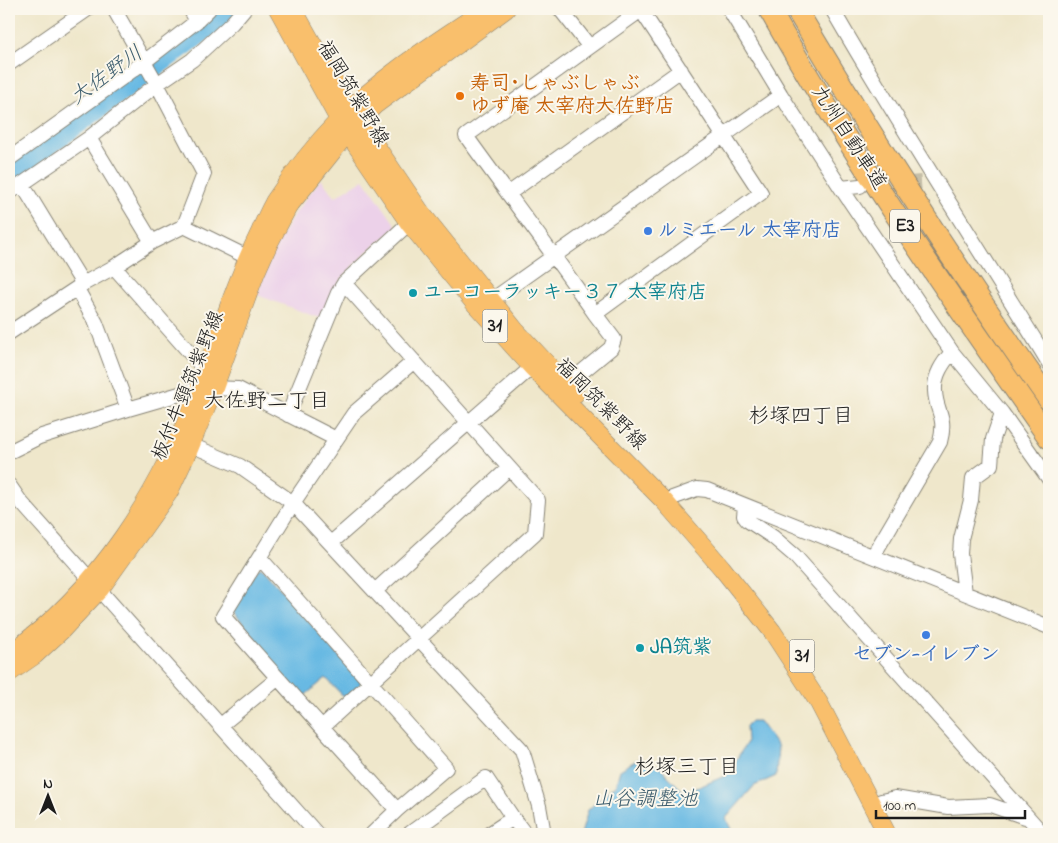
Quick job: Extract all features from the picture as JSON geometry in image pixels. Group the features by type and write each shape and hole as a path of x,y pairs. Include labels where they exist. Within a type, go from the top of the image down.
{"highway":[{"name":"九州自動車道","path":"769,9 818,93 868,170 964,316 1049,438"},
{"name":"九州自動車道","path":"796,9 840,83 983,305 1049,400"}],"main road":[{"name":"福岡筑紫野線","path":"278,9 349,121 408,223 476,305 532,367 670,499 732,562 782,624 829,697 898,834"},
{"name":"福岡筑紫野線","path":"293,9 349,121 515,330 670,499 772,631 819,703 886,834"},
{"name":"板付牛頸筑紫野線","path":"9,654 95,584 111,552 140,510 206,389 268,243 288,207 349,121 374,89 414,58 486,9"},
{"name":"板付牛頸筑紫野線","path":"9,673 35,655 61,631 95,584 169,492 191,445 206,389 206,372 248,257 273,204 302,162 349,121 375,105 506,9"}],"street":[{"path":"9,64 88,9"},
{"path":"9,331 152,242 184,226 204,174 157,84 114,9"},
{"path":"9,159 144,62 193,15 209,9"},
{"path":"9,193 89,138 157,84 192,60 232,24 244,9"},
{"path":"560,9 589,46"},
{"path":"729,9 781,95 841,188 952,352 1002,413 1049,479"},
{"path":"832,9 928,181 985,258 1049,363"},
{"path":"566,384 610,348 614,339 595,314 555,255 466,136 641,10 761,193 595,314"},
{"path":"508,194 680,70"},
{"path":"499,295 781,95"},
{"path":"89,138 152,242"},
{"path":"22,184 80,287 96,323 128,408"},
{"path":"841,188 860,186"},
{"path":"288,415 338,292 344,283 408,223"},
{"path":"184,226 248,257"},
{"path":"114,267 206,372"},
{"path":"464,267 477,273 499,295 519,322 515,330"},
{"path":"323,726 535,533 538,500 344,283"},
{"path":"873,556 940,442 943,419 935,391 936,379 942,365 952,352"},
{"path":"397,810 323,726 277,679 223,616 293,503 354,414 414,361"},
{"path":"331,543 532,367"},
{"path":"9,452 39,437 128,408 190,391 206,389 238,389 336,440"},
{"path":"965,593 960,554 961,539 971,500 973,478 991,465 993,439 1002,413"},
{"path":"191,445 240,466 293,503 522,750 539,806 544,834"},
{"path":"375,591 509,468"},
{"path":"9,485 20,500 317,834"},
{"path":"670,499 702,489 1049,628"},
{"path":"745,506 744,516 746,520 774,537 794,555 1043,834"},
{"path":"260,558 446,768 372,834"},
{"path":"221,725 277,679"},
{"path":"409,834 486,778 525,834"},
{"path":"881,801 896,798 948,807 990,805 1026,817"},
{"path":"489,834 513,818"}],"shaded area":[{"path":"321,179 335,197 364,179 397,227 365,254 345,275 334,290 319,318 257,295 274,249 293,216"}],"water":[{"path":"262,568 361,681 345,698 326,678 303,697 253,643 256,639 232,610 257,569"},
{"name":"山谷調整池","path":"751,721 759,721 778,747 776,776 754,786 726,818 733,834 581,834 588,810 616,784 620,770 640,758 659,767 685,793 727,775 747,742 746,726"}],"waterway":[{"name":"大佐野川","path":"9,176 218,22 227,9"}],"tunnel":[{"path":"871,186 921,182"}],"place":[{"name":"寿司･しゃぶしゃぶ ゆず庵 太宰府大佐野店","path":"460,96"},
{"name":"ルミエール 太宰府店","path":"648,231"},
{"name":"ユーコーラッキー３７ 太宰府店","path":"413,293"},
{"name":"セブン-イレブン","path":"926,635"},
{"name":"JA筑紫","path":"640,648"}],"district":[{"name":"大佐野二丁目","path":"267,402"},
{"name":"杉塚四丁目","path":"801,417"},
{"name":"杉塚三丁目","path":"687,768"}]}
